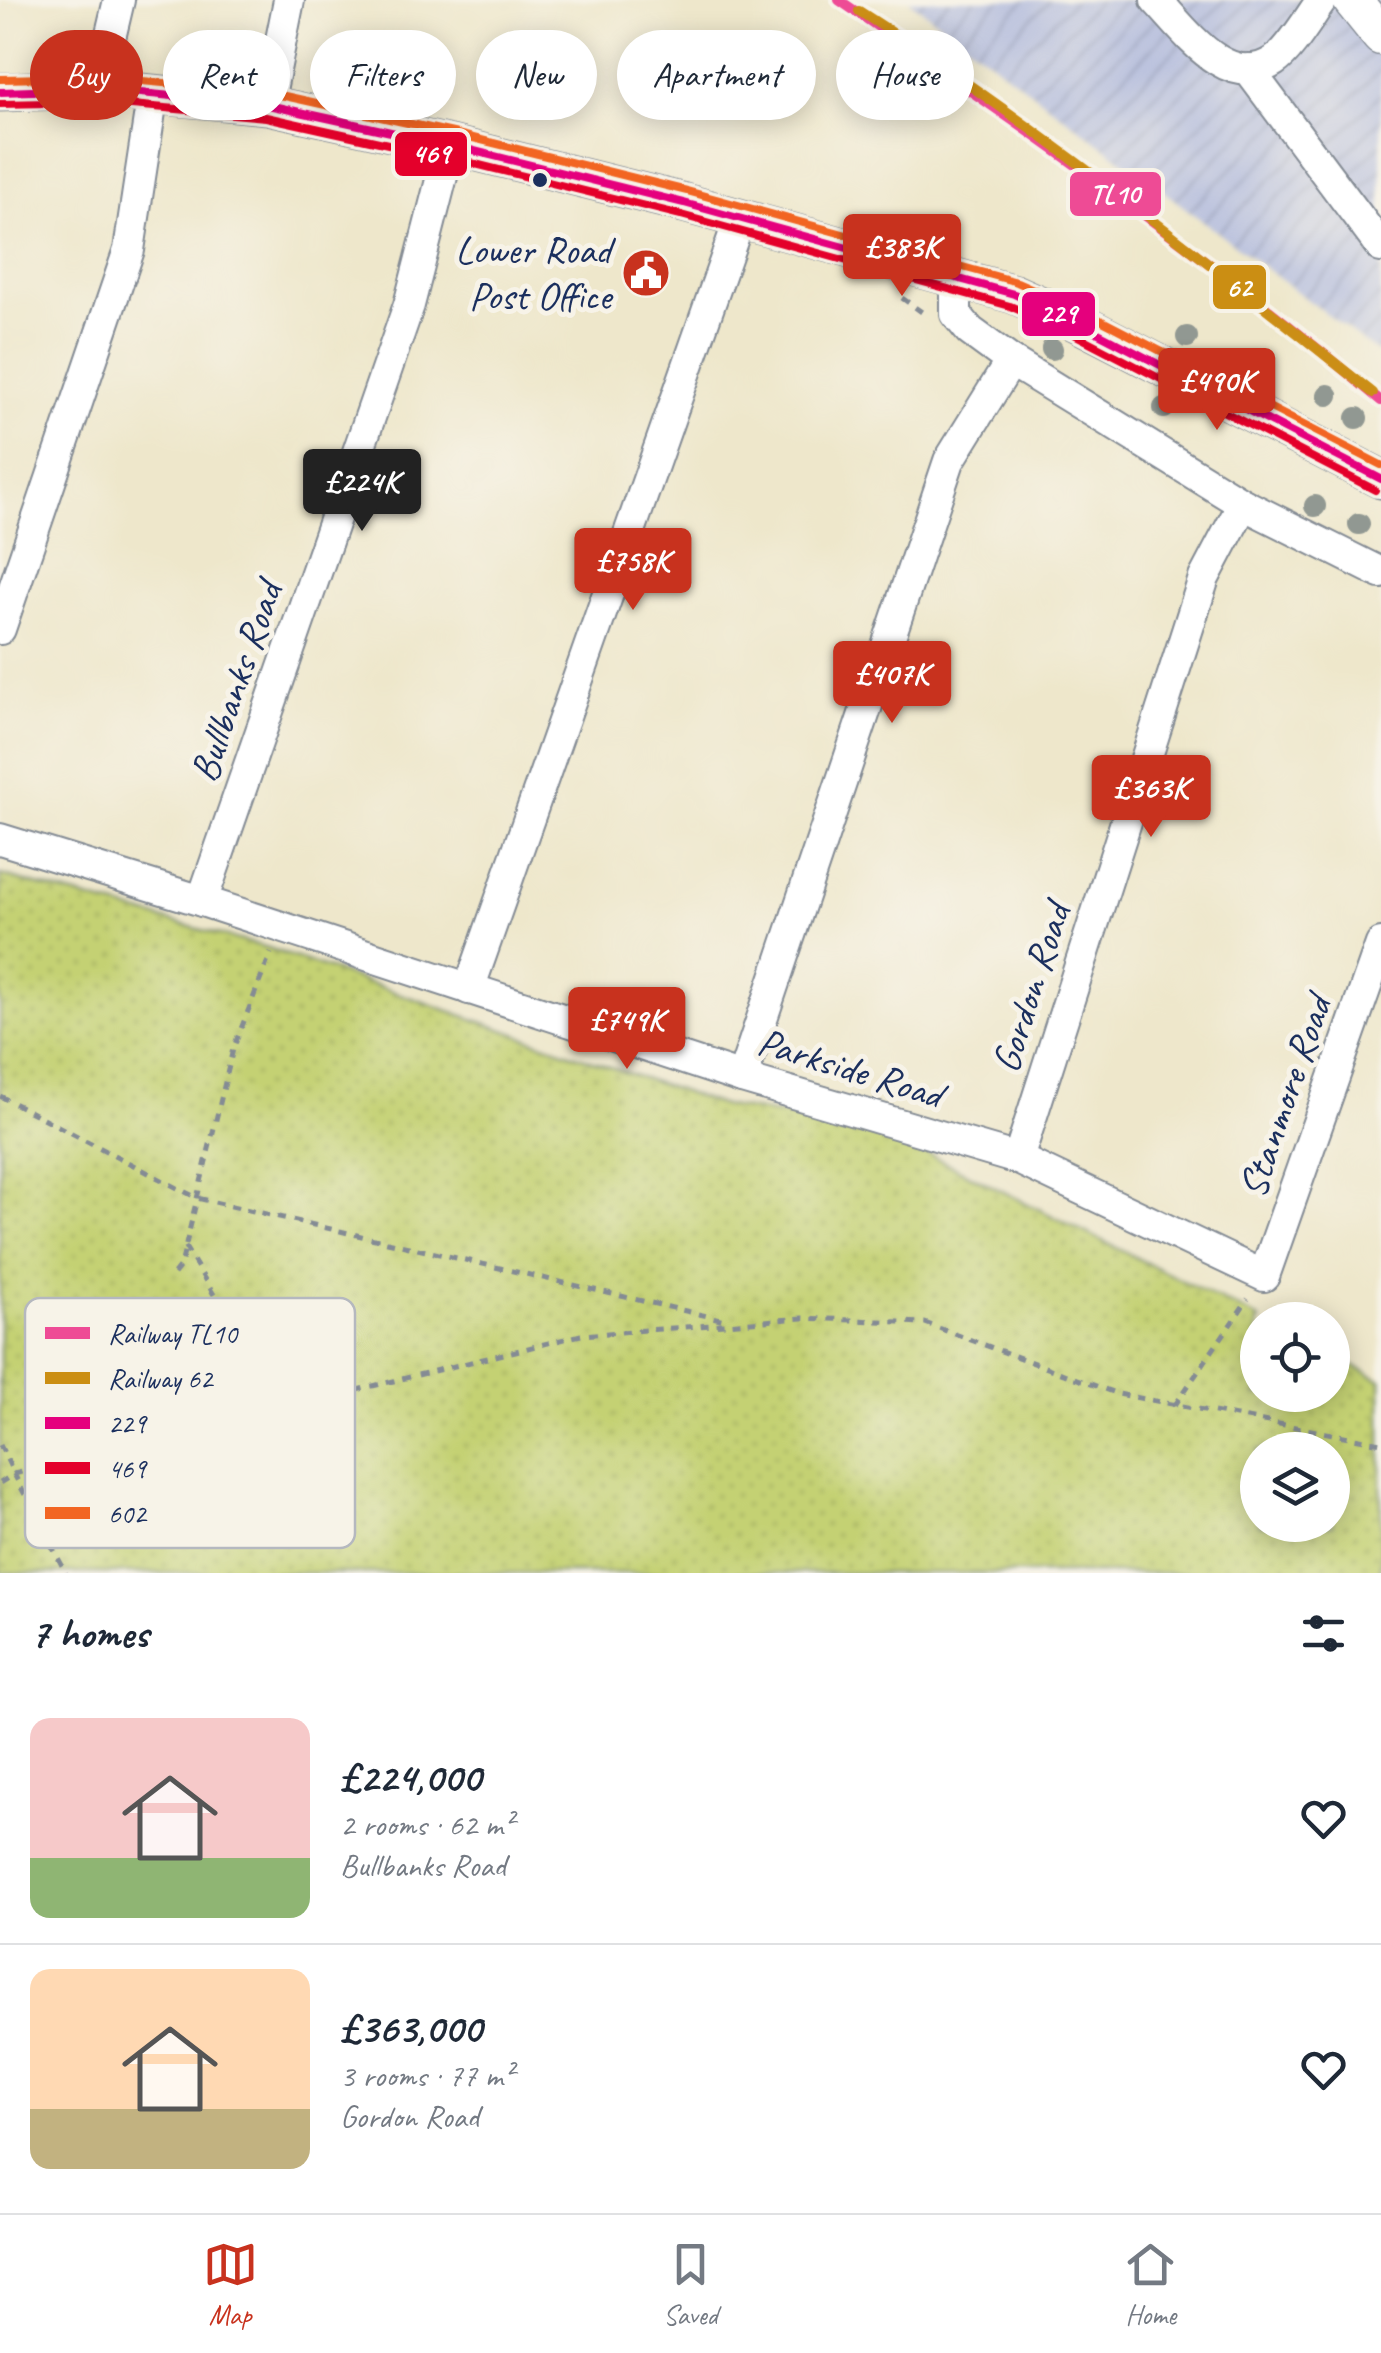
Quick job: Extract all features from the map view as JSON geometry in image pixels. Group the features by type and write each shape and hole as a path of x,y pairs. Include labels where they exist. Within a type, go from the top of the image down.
{"main road":[{"path":"1352,0 1381,36"},
{"path":"0,92 30,91"},
{"path":"143,91 163,93"},
{"path":"290,110 450,145 740,218 1014,294 1077,322 1381,479"}],"street":[{"path":"111,30 118,0"},
{"path":"283,30 289,0"},
{"path":"1156,0 1217,63 1248,69 1276,60 1322,0"},
{"path":"1248,69 1381,247"},
{"path":"0,629 129,250 153,92"},
{"name":"Bullbanks Road","path":"202,901 409,306 450,145"},
{"path":"469,989 740,218"},
{"path":"956,278 956,314 970,330 1010,360 1243,504 1381,573"},
{"path":"742,1078 948,461 1010,360"},
{"name":"Gordon Road","path":"1018,1160 1204,578 1243,504"},
{"name":"Parkside Road","path":"0,838 742,1078 1018,1160 1264,1276"},
{"name":"Stanmore Road","path":"1264,1276 1381,944"}],"path":[{"path":"174,1274 181,1266 186,1247 233,1049 282,927"},
{"path":"0,1096 197,1198 737,1323"},
{"path":"186,1247 217,1298"},
{"path":"1175,1405 1264,1276"},
{"path":"355,1390 581,1335 802,1318 925,1323 1118,1394 1380,1442"},
{"path":"0,1446 25,1495"},
{"path":"0,1483 25,1471"},
{"path":"53,1548 66,1573"}],"shaded area":[{"path":"909,0 1381,0 1381,355 974,49 974,30 949,30"}],"green space":[{"path":"0,875 268,948 720,1105 880,1130 1240,1310 1240,1412 1350,1412 1350,1364 1381,1380 1381,1573 0,1573"}],"rail line":[{"name":"TL10","path":"839,0 1115,194 1250,295 1381,401"},
{"name":"62","path":"859,11 1057,148 1373,393"}],"transit line":[{"name":"602","path":"0,79 99,77 271,93 687,191 1017,282 1083,311 1381,465"},
{"name":"229","path":"0,92 98,89 268,105 684,203 1014,294 1077,322 1381,479"},
{"name":"469","path":"0,104 98,102 266,117 681,215 1010,306 1072,333 1375,490"}],"place":[{"name":"Lower Road Post Office","path":"646,273"}]}
